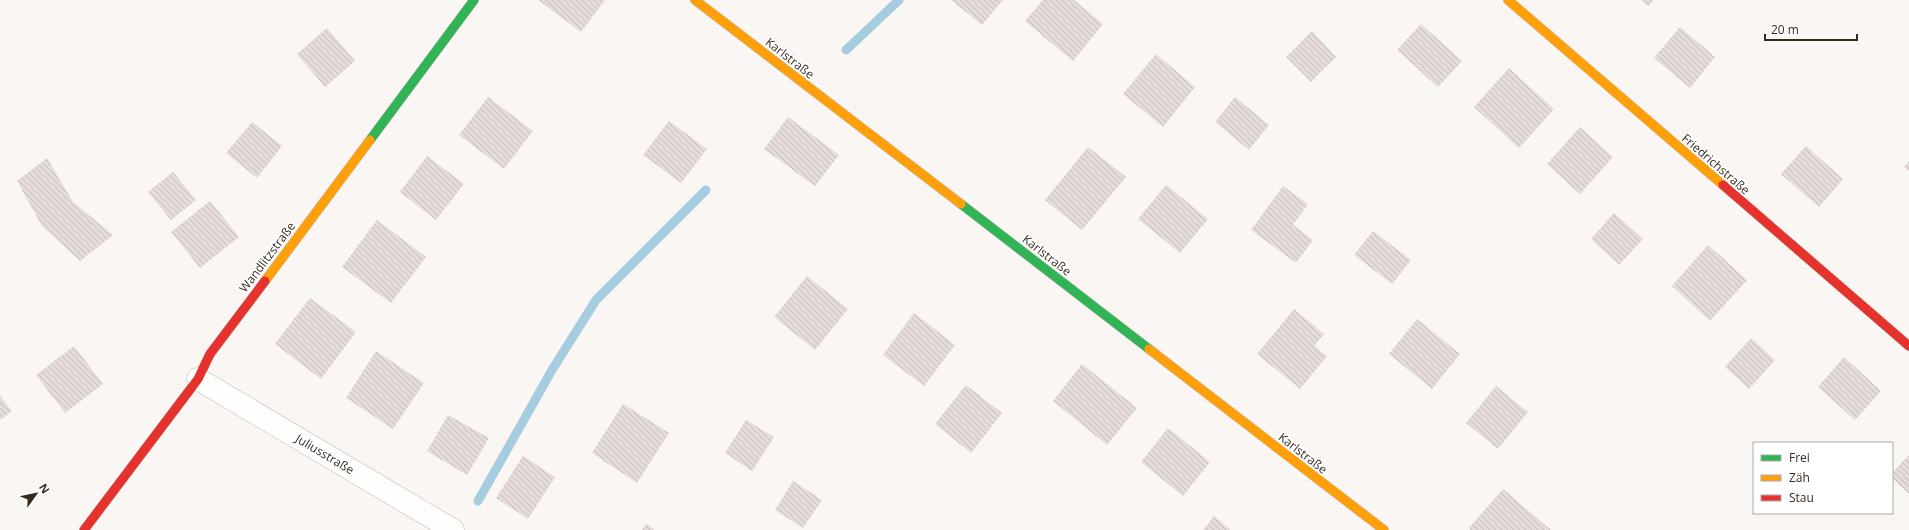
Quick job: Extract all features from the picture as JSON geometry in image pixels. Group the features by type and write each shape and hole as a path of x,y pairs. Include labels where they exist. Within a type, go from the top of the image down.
{"street":[{"name":"Wandlitzstraße","path":"84,530 198,379 210,354 474,0"},
{"name":"Karlstraße","path":"695,0 1384,530"},
{"name":"Friedrichstraße","path":"1508,0 1909,346"},
{"name":"Juliusstraße","path":"198,379 453,530"}],"building":[{"path":"538,0 605,0 581,32"},
{"path":"951,0 1003,0 982,25"},
{"path":"1043,0 1074,0 1103,24 1073,61 1025,21"},
{"path":"1641,0 1654,0 1648,6"},
{"path":"1421,24 1462,61 1438,87 1397,50"},
{"path":"1680,27 1715,57 1690,88 1654,58"},
{"path":"327,28 355,61 325,87 297,54"},
{"path":"1312,31 1336,57 1311,82 1286,57"},
{"path":"1156,54 1195,87 1163,127 1123,94"},
{"path":"1509,68 1554,109 1519,148 1474,107"},
{"path":"488,97 533,131 504,169 459,135"},
{"path":"1235,97 1269,125 1249,150 1215,122"},
{"path":"788,117 839,155 815,186 764,149"},
{"path":"669,121 707,149 681,183 643,155"},
{"path":"252,122 282,146 257,178 226,153"},
{"path":"1580,127 1613,157 1580,194 1547,164"},
{"path":"1806,146 1843,179 1819,207 1781,174"},
{"path":"1088,147 1126,177 1082,230 1045,200"},
{"path":"427,156 464,184 436,220 400,192"},
{"path":"47,158 73,202 113,235 80,261 42,226 17,181"},
{"path":"1909,161 1909,171 1904,167"},
{"path":"173,172 196,200 171,220 148,192"},
{"path":"1166,185 1208,219 1180,253 1138,219"},
{"path":"1283,186 1308,204 1293,225 1313,240 1296,263 1251,230"},
{"path":"210,201 239,237 200,268 171,232"},
{"path":"1614,213 1643,239 1619,265 1591,239"},
{"path":"377,220 426,257 391,303 342,267"},
{"path":"1373,231 1411,260 1392,284 1354,255"},
{"path":"1708,245 1747,280 1710,321 1672,286"},
{"path":"807,276 848,309 815,350 774,317"},
{"path":"310,298 356,332 321,379 275,344"},
{"path":"1294,309 1324,334 1314,346 1327,356 1300,389 1257,354"},
{"path":"914,313 955,345 924,386 883,355"},
{"path":"1417,319 1460,354 1432,389 1389,354"},
{"path":"1751,338 1775,360 1749,389 1725,367"},
{"path":"74,346 103,384 65,413 36,375"},
{"path":"376,351 424,383 393,429 346,398"},
{"path":"1844,357 1881,391 1855,420 1818,387"},
{"path":"1082,364 1137,408 1107,445 1053,401"},
{"path":"966,385 1002,413 971,453 935,424"},
{"path":"1496,386 1528,412 1498,449 1466,423"},
{"path":"0,396 12,411 0,420"},
{"path":"623,404 669,433 637,483 592,453"},
{"path":"448,415 489,438 467,475 427,451"},
{"path":"746,420 774,437 752,471 725,453"},
{"path":"1168,428 1210,462 1183,496 1141,462"},
{"path":"1909,455 1909,494 1893,479 1893,472"},
{"path":"523,456 555,477 528,519 496,498"},
{"path":"793,481 822,500 803,528 775,510"},
{"path":"1503,489 1551,530 1471,530 1469,528"},
{"path":"1214,516 1231,530 1203,530"},
{"path":"646,524 655,530 642,530"}],"waterway":[{"path":"846,50 899,0"},
{"path":"478,501 552,370 596,300 706,190"}],"traffic: fast":[{"path":"370,140 474,0"},
{"path":"961,204 1149,349"}],"traffic: slow":[{"path":"695,0 961,204"},
{"path":"1508,0 1723,185"},
{"path":"265,281 370,140"},
{"path":"1149,349 1384,530"}],"traffic: jam":[{"path":"1723,185 1909,346"},
{"path":"84,530 198,379 210,354 265,281"}]}
